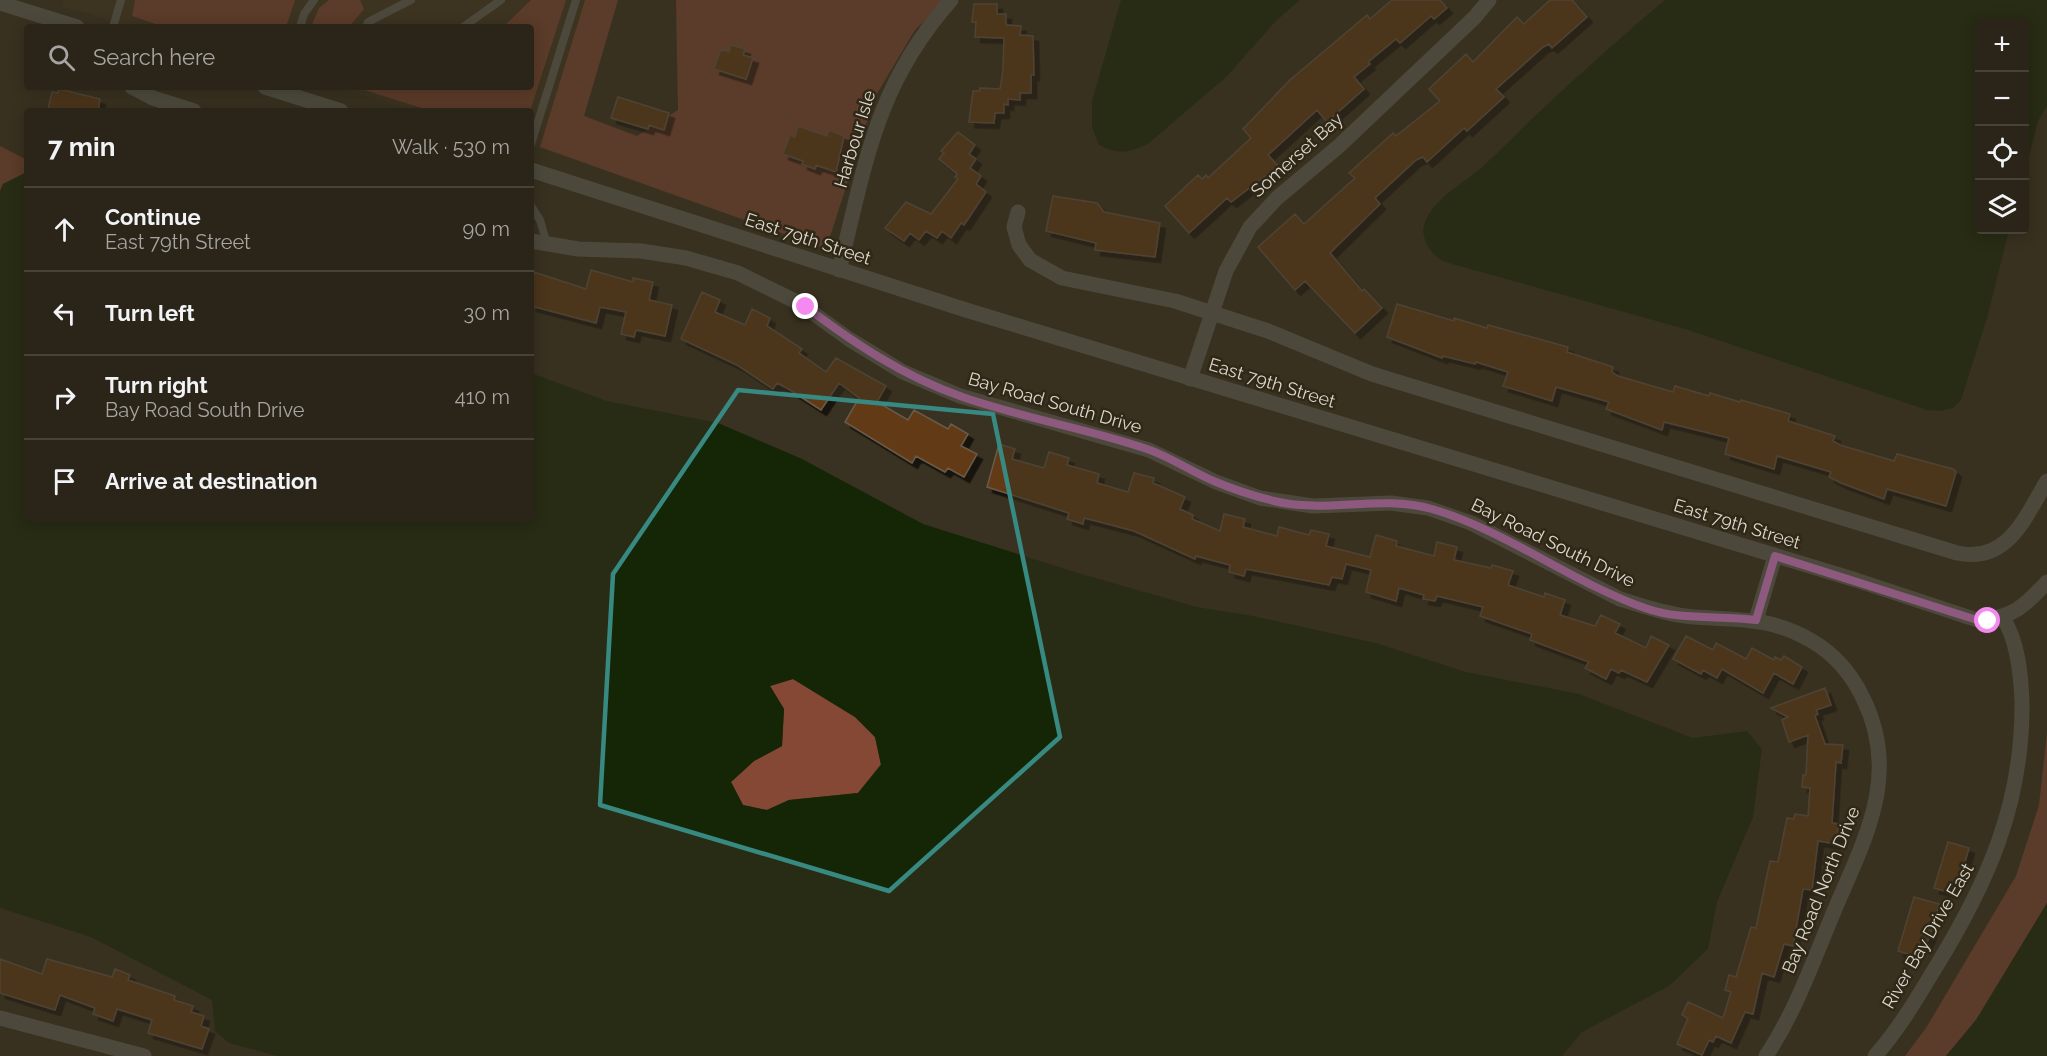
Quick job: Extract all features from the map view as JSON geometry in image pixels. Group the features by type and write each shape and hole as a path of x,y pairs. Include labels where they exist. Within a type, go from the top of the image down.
{"street":[{"name":"Harbour Isle","path":"839,270 874,132 884,103 913,47 951,0"},
{"name":"Somerset Bay","path":"1190,379 1233,256 1260,215 1356,130 1475,18 1489,0"},
{"path":"0,3 66,24"},
{"path":"138,90 153,98 185,108"},
{"path":"285,90 333,108"},
{"name":"East 79th Street","path":"534,171 839,270 1977,620 2003,618"},
{"path":"1018,212 1014,227 1019,245 1030,260 1043,270 1084,284 1175,301 1268,331 1372,374 1970,556 1979,556 2001,547 2021,522 2047,481"},
{"name":"Bay Road South Drive","path":"534,242 547,245 676,256 738,273 800,303 849,339 917,379 990,406 1149,450 1216,482 1260,498 1313,506 1390,503 1428,508 1471,523 1613,595 1649,609 1694,617 1756,620 1785,628 1819,646 1842,667 1863,698"},
{"path":"1756,620 1775,556"},
{"path":"2003,618 2019,610 2047,582"},
{"name":"River Bay Drive East","path":"1875,1056 1916,999 1967,914 1985,879 2006,822 2019,762 2022,699 2015,651 2003,618"},
{"name":"Bay Road North Drive","path":"1766,1056 1796,1003 1877,803 1881,773 1880,750 1873,720 1863,698"},
{"path":"0,1018 144,1056"}],"lane":[{"path":"114,24 121,0"},
{"path":"301,24 304,14 314,0"},
{"path":"368,24 411,0"},
{"path":"467,24 501,0"},
{"path":"534,134 576,0"},
{"path":"534,211 540,220 547,245"}],"highlighted area":[{"path":"738,390 993,414 1060,737 889,891 600,805 613,574"}],"shaded area":[{"path":"63,0 617,0 570,157 534,146 534,108 407,108 346,90 534,90 534,24 123,24 61,6"},
{"path":"135,0 295,0 287,24 156,24 132,16"},
{"path":"329,0 360,0 364,9 352,24 312,24 319,8"},
{"path":"531,0 566,0 531,108 422,108 364,90 534,90 534,24 506,24"},
{"path":"585,0 618,0 584,116 637,136 678,110 676,0 945,0 915,30 875,97 826,249 540,147"},
{"path":"1121,0 1300,0 1276,21 1226,77 1149,143 1136,149 1118,151 1099,145 1092,127 1092,101"},
{"path":"1665,0 2047,0 2047,106 2038,121 2029,156 2029,18 1975,18 1975,234 2008,234 1987,318 1961,400 1953,408 1940,411 1927,410 1685,329 1445,262 1436,256 1425,241 1423,230 1434,207 1482,167 1616,42"},
{"path":"0,146 24,158 24,174 3,184 0,191"},
{"path":"24,174 24,522 534,522 534,374 607,401 718,423 802,459 923,524 1078,573 1197,607 1253,616 1376,643 1466,672 1579,694 1693,738 1747,731 1762,749 1753,817 1717,902 1708,949 1669,986 1582,1032 1562,1056 277,1056 229,1043 215,1031 212,1000 91,937 0,908 0,191 3,184","holes":["793,679 855,717 875,737 881,765 858,793 789,800 767,810 743,805 731,782 754,761 782,746 784,709 770,686"]},
{"path":"793,679 855,717 875,737 881,764 858,793 789,800 767,810 743,805 731,782 754,761 782,746 784,709 770,686"},
{"path":"2047,733 2047,903 1976,1020 1946,1056 1905,1056 1926,1028 2016,876 2039,805"},
{"path":"2047,903 2047,1056 1946,1056 1976,1020"}],"building":[{"path":"1392,0 1440,0 1447,8 1434,19 1431,16 1400,43 1396,39 1368,62 1370,64 1354,77 1364,89 1327,122 1317,110 1268,155 1278,166 1231,202 1227,198 1189,233 1165,206 1198,175 1202,179 1206,175 1208,178 1251,138 1243,129 1290,80 1367,15 1370,19"},
{"path":"1550,0 1572,0 1587,17 1552,48 1549,44 1543,47 1496,89 1504,97 1467,131 1464,128 1427,162 1423,157 1416,160 1375,198 1380,204 1330,253 1362,291 1364,289 1382,308 1355,333 1305,281 1295,290 1258,247 1295,214 1304,224 1355,178 1349,173 1393,133 1396,136 1440,101 1429,89 1466,54 1473,62 1517,17 1524,24"},
{"path":"974,4 997,4 997,14 1006,14 1006,25 1021,26 1020,35 1033,36 1034,75 1031,75 1031,93 1020,93 1020,100 1008,99 1008,105 1004,104 1004,113 995,113 994,123 969,122 973,91 980,91 980,88 1000,89 1003,70 1004,38 975,37 976,22 972,22"},
{"path":"731,45 745,49 743,55 753,58 746,79 714,69 721,49 729,52"},
{"path":"59,90 63,90 100,99 98,108 48,108 52,92 58,93"},
{"path":"618,97 669,113 664,130 649,125 648,129 611,118"},
{"path":"798,126 827,136 829,130 844,136 836,172 816,165 815,169 802,164 803,161 783,154 790,135 795,137"},
{"path":"958,132 975,145 969,154 976,159 970,168 981,176 976,184 986,192 964,225 961,223 951,238 942,231 937,238 926,231 919,240 910,233 904,241 885,228 906,202 931,214 958,179 955,177 957,174 939,159 944,153 941,151"},
{"path":"1053,196 1097,203 1104,212 1160,223 1155,257 1095,250 1096,243 1046,231"},
{"path":"591,270 633,282 633,278 653,282 649,300 672,305 665,336 636,330 634,337 621,334 626,312 600,307 596,323 534,307 534,272 586,289"},
{"path":"702,292 720,300 715,312 745,325 752,309 770,318 767,326 802,349 799,353 826,372 836,358 886,386 877,402 908,420 914,410 948,429 951,424 968,434 961,446 977,454 964,477 948,468 945,472 916,456 912,463 845,422 859,398 839,383 821,410 787,388 777,383 773,389 737,365 681,339"},
{"path":"1397,304 1454,321 1454,318 1487,328 1488,325 1568,347 1567,352 1613,367 1612,372 1618,376 1673,392 1675,386 1709,396 1710,393 1740,402 1741,400 1790,414 1788,421 1835,436 1833,441 1840,445 1894,461 1897,454 1953,469 1956,472 1946,506 1887,489 1884,499 1829,477 1831,472 1777,456 1774,469 1725,454 1729,438 1664,422 1662,430 1606,409 1609,402 1556,387 1552,401 1503,386 1508,372 1476,362 1475,364 1443,356 1442,358 1387,337"},
{"path":"999,444 1015,449 1012,459 1044,468 1049,452 1069,458 1067,465 1099,474 1097,483 1128,492 1134,473 1154,478 1153,483 1185,497 1180,509 1193,515 1192,519 1220,531 1224,514 1245,519 1243,527 1277,536 1279,527 1309,535 1311,530 1329,534 1326,546 1370,557 1376,535 1397,541 1396,546 1434,556 1437,542 1457,547 1454,560 1491,568 1492,565 1513,571 1508,585 1544,597 1545,593 1565,600 1560,615 1595,626 1601,615 1620,624 1615,633 1646,648 1651,636 1669,645 1647,682 1621,670 1619,673 1611,669 1606,679 1585,668 1589,662 1530,640 1532,634 1480,616 1483,607 1437,596 1435,601 1423,599 1424,595 1399,588 1396,601 1366,592 1371,570 1346,564 1342,579 1332,577 1329,585 1246,569 1244,576 1229,572 1230,565 1196,556 1195,559 1134,531 1084,518 1083,524 1067,519 1069,513 987,487"},
{"path":"1686,636 1713,650 1716,643 1746,659 1752,648 1774,660 1775,657 1781,660 1784,656 1802,667 1793,684 1774,673 1763,693 1722,669 1717,678 1703,670 1701,674 1673,659"},
{"path":"1825,688 1831,705 1816,710 1818,714 1815,716 1825,744 1843,745 1841,763 1836,762 1832,823 1839,824 1835,844 1818,841 1812,890 1803,889 1793,946 1784,944 1774,977 1762,973 1753,1014 1745,1012 1731,1043 1716,1036 1713,1042 1709,1040 1702,1055 1677,1044 1688,1018 1682,1015 1688,1002 1723,1018 1731,992 1725,990 1729,975 1736,977 1751,927 1756,928 1770,861 1778,862 1787,818 1794,819 1795,814 1808,816 1810,788 1802,787 1803,775 1806,775 1808,735 1789,742 1782,720 1788,717 1771,708"},
{"path":"1948,842 1969,848 1960,880 1955,879 1951,893 1934,888"},
{"path":"1914,897 1939,904 1930,936 1926,944 1920,942 1915,956 1898,951"},
{"path":"0,959 42,974 47,959 112,977 115,969 130,975 128,980 175,996 174,1000 193,1006 191,1012 204,1016 201,1026 209,1029 202,1049 148,1033 152,1020 117,1009 113,1021 93,1014 95,1008 60,995 55,1010 0,993"}],"route":[{"path":"806,307 849,339 903,372 960,396 1149,450 1216,482 1260,498 1313,506 1390,503 1428,508 1471,523 1620,599 1664,613 1756,620 1775,556 1977,620 1988,621"}]}
